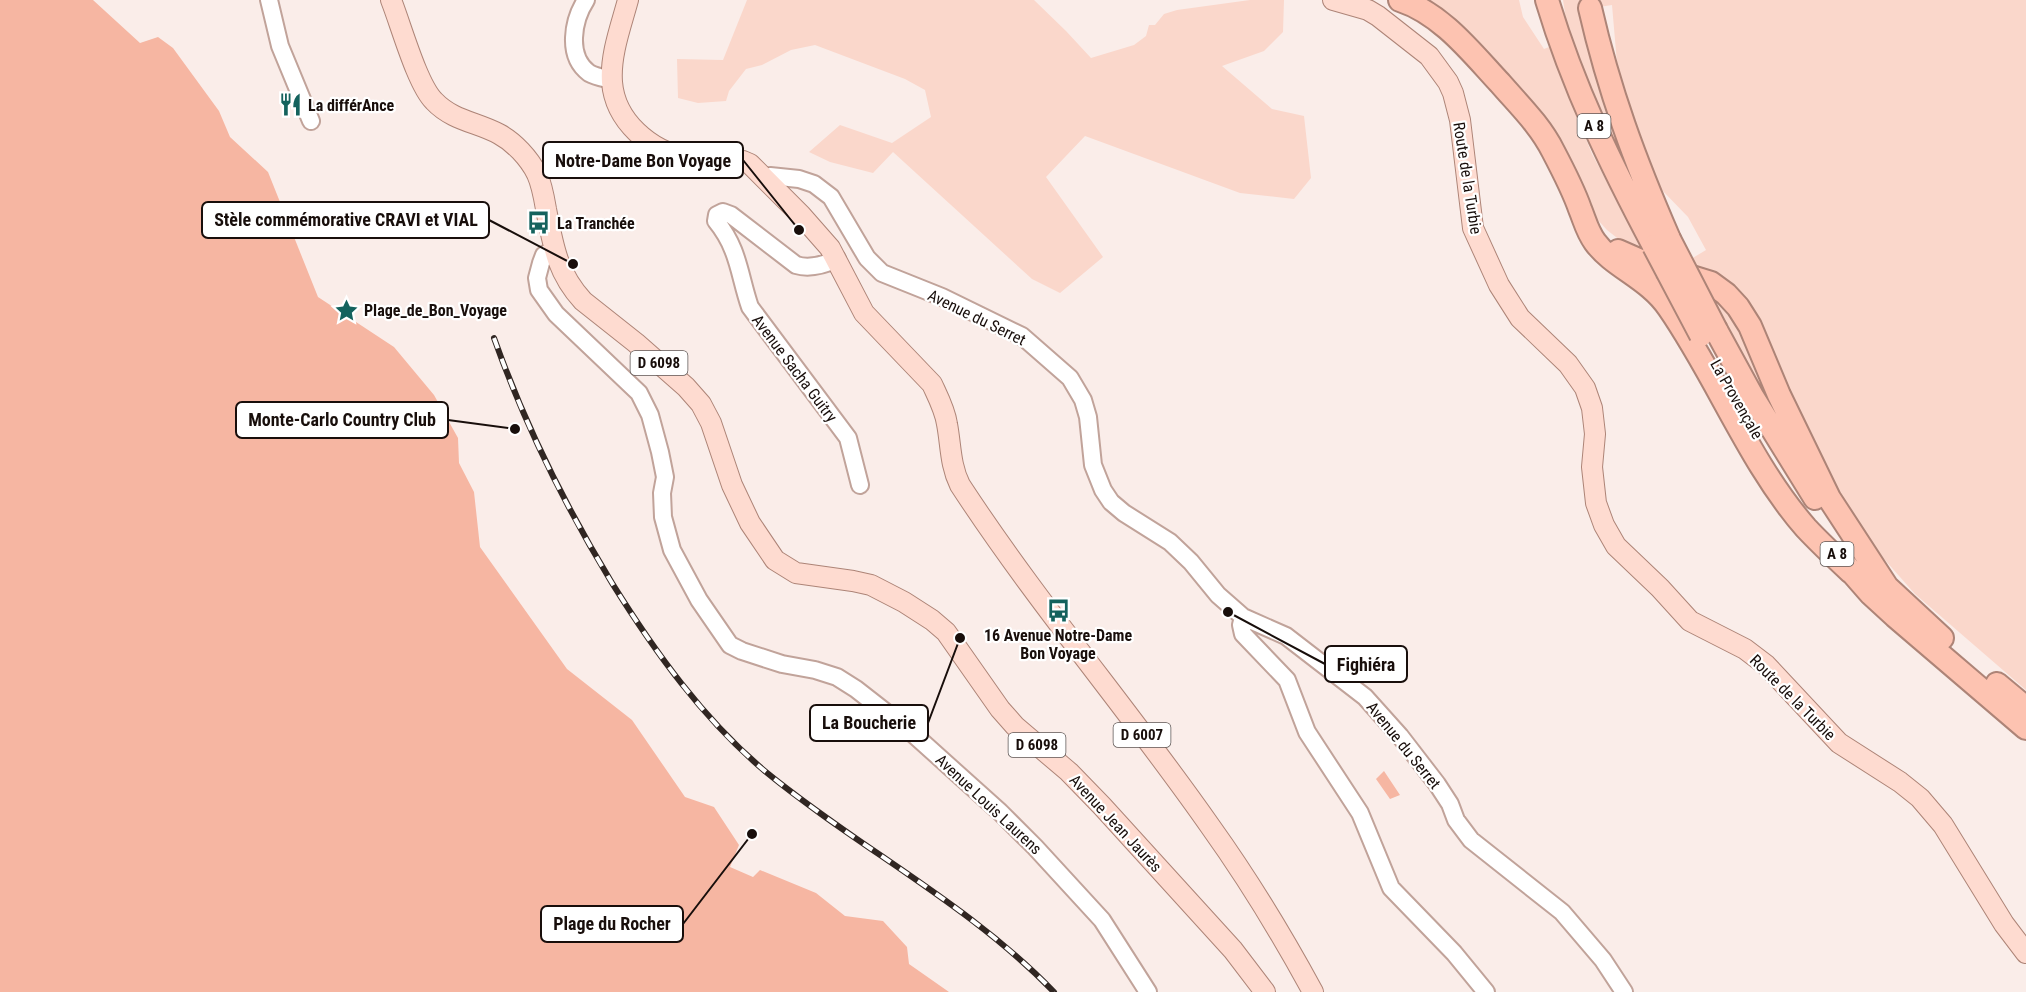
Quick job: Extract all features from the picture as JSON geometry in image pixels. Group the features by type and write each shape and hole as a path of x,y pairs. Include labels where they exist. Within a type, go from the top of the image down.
{"highway":[{"path":"1400,0 1424,11 1452,32 1528,115 1547,140 1580,208 1587,229 1603,251 1649,285 1669,307 1780,493 1805,527 1851,572"},
{"name":"La Provençale","path":"1547,0 1576,86 1597,133 1661,243 1793,493 1851,572 1894,616 2026,728"},
{"name":"La Provençale","path":"1590,8 1617,111 1637,163 1661,243"},
{"path":"1580,208 1605,240 1618,251 1643,262 1712,283 1738,307 1750,326 1779,395 1829,498 1887,587"},
{"name":"La Provençale","path":"1709,333 1814,497 1887,587 1948,643 2026,708"}],"main road":[{"name":"D 6098","path":"392,0 423,83 433,100 448,113 464,122 499,134 514,144 533,167 542,188 554,249"},
{"name":"D 6007","path":"628,0 615,47 612,80 619,107 630,125 644,139 663,152 681,156 730,160 770,186 801,215 830,248 864,313 932,384 947,423 952,466 964,492 1058,623 1210,825 1246,879 1313,992"},
{"name":"Route de la Turbie","path":"1334,0 1368,10 1388,23 1429,56 1448,82 1460,120 1473,228 1498,285 1520,318 1568,364 1586,388 1592,408 1595,434 1593,467 1596,503 1604,525 1616,546 1690,621 1752,654 1766,665 1839,743 1900,782 1920,798 1943,825 2004,924 2026,953"},
{"name":"Avenue Jean Jaurès","path":"554,249 567,281 583,301 645,350 686,387 701,404 711,423 732,485 750,523 775,560 796,573 871,585 932,620 957,646 1000,709 1015,726 1068,772 1102,806 1233,950 1265,992"}],"street":[{"path":"269,0 280,46 311,121"},
{"path":"586,0 574,26 574,46 579,60 588,72 612,80"},
{"name":"Avenue du Serret","path":"770,186 799,179 814,184 831,197 867,258 882,273 942,297 1022,336 1070,378 1083,400 1088,417 1093,465 1103,490 1111,502 1124,513 1170,542 1191,562 1218,595 1243,617 1286,636 1365,697 1400,736 1437,784 1450,804 1456,820 1471,840 1562,912 1603,960 1624,992"},
{"name":"Avenue Sacha Guitry","path":"837,259 827,264 804,268 796,265 731,215 723,212 717,215 716,221 727,234 739,260 750,307 848,438 860,484"},
{"name":"Avenue Louis Laurens","path":"554,249 544,255 541,263 537,278 539,290 555,314 639,393 650,415 660,452 665,477 662,493 663,517 672,550 699,600 730,645 782,663 837,677 856,689 921,741 1000,812 1102,920 1148,992"},
{"path":"1243,617 1241,625 1244,634 1287,680 1306,732 1360,813 1391,888 1454,954 1486,992"}],"shaded area":[{"path":"0,0 93,0 140,43 158,37 173,48 219,111 230,137 268,172 318,297 394,347 434,395 458,438 459,463 474,492 480,547 567,669 632,720 685,797 714,807 739,845 730,867 753,877 760,870 816,893 845,916 883,921 907,947 909,964 949,992 0,992"},
{"path":"747,0 1034,0 1091,58 1134,45 1146,36 1149,25 1155,25 1164,14 1177,10 1250,0 1284,0 1283,32 1264,51 1222,66 1272,109 1304,116 1311,178 1294,199 1240,193 1085,136 1046,177 1103,257 1060,293 1032,279 893,152 873,173 830,162 809,152 840,125 892,143 931,117 925,90 905,79 815,45 791,50 762,65 746,69 729,91 726,101 698,103 678,98 677,59 723,60"},
{"path":"1417,0 1519,0 1523,17 1544,49 1549,47 1592,154 1645,251 1626,245 1595,217 1564,148 1538,107"},
{"path":"1563,0 2026,0 2026,690 1915,594 1854,525 1753,307 1729,285 1698,271 1691,259 1706,250 1688,217 1659,187 1627,110 1617,63 1612,5 1580,10 1595,72 1648,212 1625,173 1569,38"},
{"path":"1705,286 1729,303 1793,442 1747,371"},
{"path":"1384,771 1400,795 1390,799 1376,779"}],"railway":[{"path":"494,338 532,433 578,524 645,634 701,707 721,730 766,772 986,931 1054,992"}],"place":[{"name":"La différAnce","path":"290,105"},
{"name":"La Tranchée","path":"539,223"},
{"name":"Notre-Dame Bon Voyage","path":"799,230"},
{"name":"Stèle commémorative CRAVI et VIAL","path":"573,264"},
{"name":"Plage_de_Bon_Voyage","path":"346,310"},
{"name":"Monte-Carlo Country Club","path":"515,429"},
{"name":"16 Avenue Notre-Dame Bon Voyage","path":"1058,610"},
{"name":"Fighiéra","path":"1228,612"},
{"name":"La Boucherie","path":"960,638"},
{"name":"Plage du Rocher","path":"752,834"}]}
